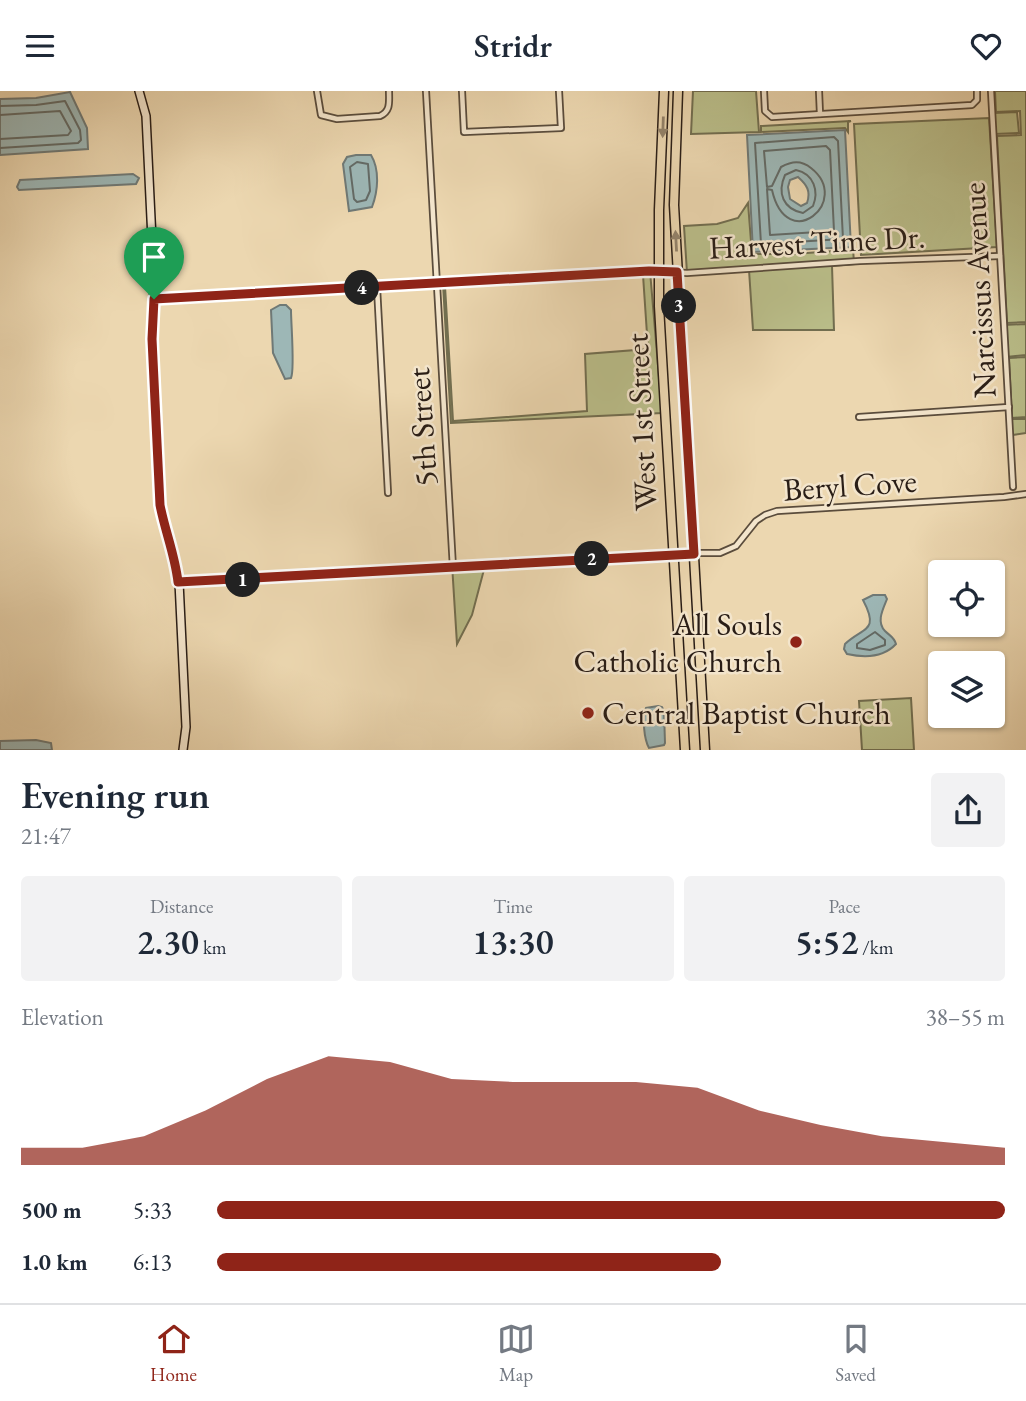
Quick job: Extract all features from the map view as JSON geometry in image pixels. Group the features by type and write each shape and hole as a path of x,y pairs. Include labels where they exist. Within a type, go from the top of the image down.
{"main road":[{"name":"West 1st Street","path":"664,91 658,271 685,750"},
{"name":"West 1st Street","path":"678,91 674,190 677,272 705,750"}],"street":[{"path":"139,91 146,117 160,505 163,524 176,563 178,582 186,727 183,750"},
{"path":"317,91 321,115 337,119 386,114 389,109 389,91"},
{"name":"5th Street","path":"426,91 453,568"},
{"path":"462,91 464,132 561,128 559,91"},
{"path":"764,91 765,111 772,117 972,105 977,100 977,91"},
{"path":"819,91 820,114"},
{"name":"Narcissus Avenue","path":"991,91 1013,487"},
{"name":"Harvest Time Dr.","path":"154,299 658,271 1000,256"},
{"path":"377,287 388,493"},
{"path":"859,417 1009,407"},
{"name":"Beryl Cove","path":"178,582 726,551 736,546 756,521 777,511 1004,498 1026,494"}],"green space":[{"path":"693,91 756,91 759,132 691,134"},
{"path":"995,91 1026,91 1026,322 1007,323 997,136 1021,135 1020,111 996,112"},
{"path":"1017,112 1019,133 995,134 994,113"},
{"path":"989,118 997,247 861,255 854,124"},
{"path":"851,121 848,122 848,132 845,128 761,132 761,126"},
{"path":"748,203 752,254 793,254 848,250 853,247 854,264 832,266 834,330 753,330 749,270 687,273 684,226 717,224 738,218"},
{"path":"650,271 662,413 451,423 443,284","holes":["643,275 648,349 585,354 587,411 453,421 445,286"]},
{"path":"1026,324 1026,355 1007,357 1011,419 1026,419 1026,433 1012,435 1004,325"},
{"path":"1026,357 1026,417 1012,418 1009,358"},
{"path":"486,562 472,615 457,644 452,564"},
{"path":"911,698 914,750 862,750 859,701"}],"water":[{"path":"70,92 87,128 88,149 0,155 0,99 36,98"},
{"path":"845,130 851,247 753,252 747,135","holes":["798,177 809,195 807,203 801,206 790,199 788,187 790,180"]},
{"path":"371,155 376,167 377,187 372,207 349,211 343,164 347,157"},
{"path":"133,174 139,178 136,184 19,190 17,187 20,180"},
{"path":"286,305 291,310 292,373 291,378 285,379 273,353 271,310"},
{"path":"873,595 885,595 887,599 881,615 881,624 896,644 891,649 873,656 847,654 845,644 870,624 863,600"},
{"path":"658,706 664,711 665,743 649,748 644,728 645,712 646,708"},
{"path":"36,740 51,743 52,750 0,750 0,741"}],"place":[{"name":"All Souls Catholic Church","path":"796,642"},
{"name":"Central Baptist Church","path":"588,713"}],"route":[{"path":"649,271 677,272 694,554 178,582 176,563 163,524 160,505 152,339 154,299 649,271"}]}
